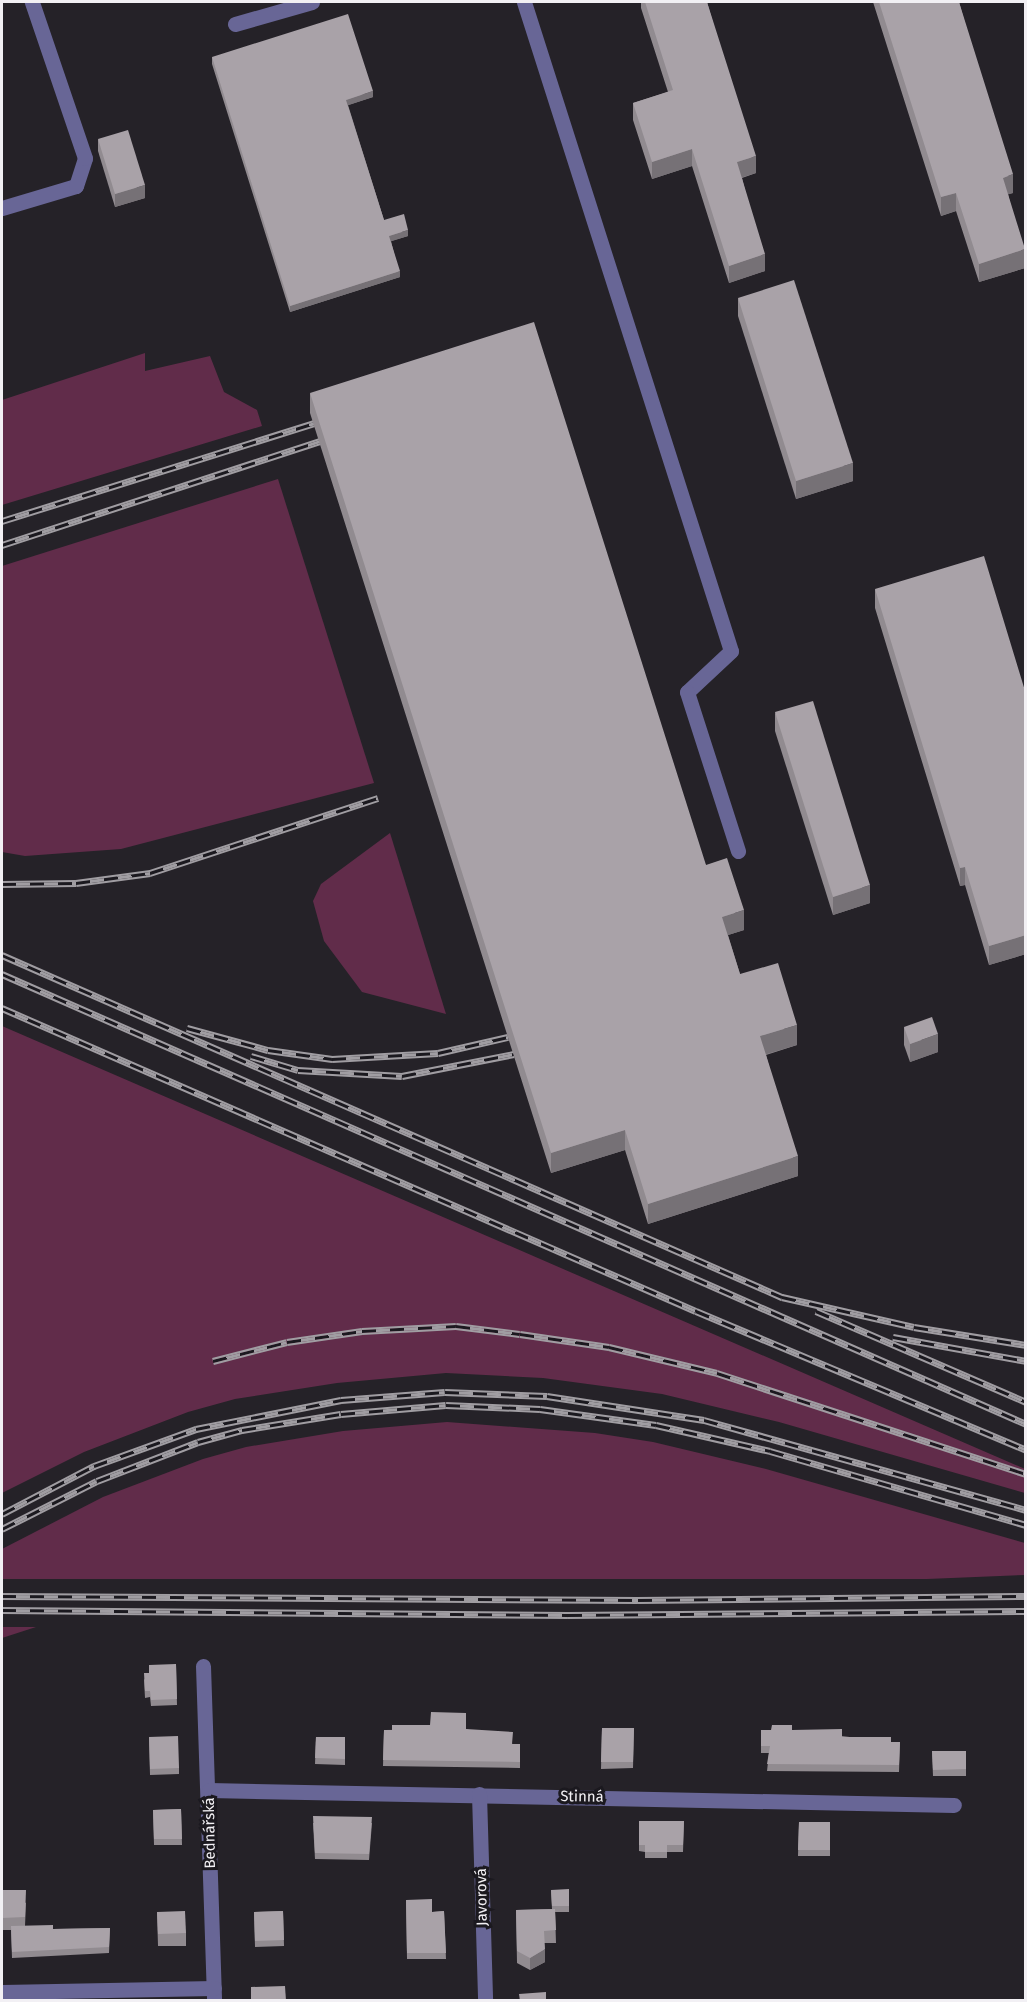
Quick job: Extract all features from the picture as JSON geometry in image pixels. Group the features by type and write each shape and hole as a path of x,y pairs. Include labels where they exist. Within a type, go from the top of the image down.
{"street":[{"path":"2,208 76,186 85,158 32,2"},
{"path":"235,24 312,2"},
{"path":"524,2 731,651 687,692 738,851"},
{"name":"Bednářská","path":"203,1666 209,1790 214,1994"},
{"name":"Stinná","path":"209,1790 954,1805"},
{"name":"Javorová","path":"479,1794 485,2001"},
{"path":"2,1992 214,1994"}],"shaded area":[{"path":"145,353 145,371 210,356 224,392 257,410 262,426 2,505 2,400"},
{"path":"278,479 374,783 121,849 25,856 2,852 2,566"},
{"path":"390,833 446,1014 362,992 324,941 313,901 321,884"},
{"path":"2,1026 1025,1469 1025,1493 779,1422 662,1394 543,1378 446,1373 337,1383 235,1399 188,1412 84,1452 2,1493"},
{"path":"447,1422 595,1433 653,1442 766,1469 1025,1543 1025,1575 927,1579 2,1579 2,1549 103,1497 203,1459 246,1447 343,1431"},
{"path":"2,1627 36,1627 2,1638"}],"building":[{"path":"645,2 707,2 756,156 737,162 765,254 729,266 692,149 652,162 633,103 673,90"},
{"path":"879,2 959,2 1013,174 1003,178 1025,249 979,264 956,193 941,197"},
{"path":"348,14 373,91 346,100 384,220 404,214 408,230 389,236 400,271 290,306 212,57"},
{"path":"128,130 145,185 115,194 98,139"},
{"path":"794,280 853,463 796,481 738,298"},
{"path":"534,322 706,865 727,858 744,910 722,917 740,974 778,963 797,1025 760,1036 798,1156 648,1204 625,1130 551,1153 310,393"},
{"path":"984,556 1026,694 1026,935 989,946 965,867 960,868 875,589"},
{"path":"813,701 870,885 833,897 775,712"},
{"path":"932,1017 938,1034 910,1044 904,1027"},
{"path":"176,1664 177,1699 151,1700 150,1691 145,1691 144,1673 149,1673 149,1665"},
{"path":"431,1712 466,1713 466,1729 513,1732 512,1744 520,1744 520,1762 383,1760 384,1730 392,1730 392,1725 430,1725"},
{"path":"772,1725 792,1725 792,1730 842,1729 842,1737 891,1737 891,1742 900,1742 899,1765 767,1764 770,1746 761,1746 761,1730 771,1730"},
{"path":"602,1728 634,1728 633,1762 601,1762"},
{"path":"178,1736 179,1768 150,1769 149,1737"},
{"path":"316,1737 345,1737 345,1759 315,1758"},
{"path":"932,1751 966,1751 966,1769 933,1770"},
{"path":"181,1809 182,1839 154,1839 153,1810"},
{"path":"313,1816 372,1817 369,1854 315,1853"},
{"path":"639,1821 684,1821 683,1845 667,1845 667,1852 645,1852 645,1845 639,1845"},
{"path":"799,1822 830,1822 830,1850 798,1850"},
{"path":"569,1889 569,1906 552,1906 551,1890"},
{"path":"2,1890 26,1890 25,1917 2,1918"},
{"path":"432,1899 432,1912 444,1911 446,1953 407,1953 406,1900"},
{"path":"555,1909 556,1930 544,1931 545,1949 530,1958 517,1951 516,1910"},
{"path":"185,1911 186,1933 158,1934 157,1912"},
{"path":"283,1911 284,1940 255,1941 254,1912"},
{"path":"53,1925 53,1929 110,1928 109,1947 12,1952 11,1926"},
{"path":"285,1986 286,2001 251,2001 251,1987"},
{"path":"546,1992 546,2001 520,2001 519,1994"}],"railway":[{"path":"2,521 314,423"},
{"path":"2,545 321,441"},
{"path":"2,884 76,883 150,873 378,798"},
{"path":"2,955 782,1297 914,1327 1026,1345"},
{"path":"2,974 1026,1424"},
{"path":"2,1008 696,1311 1026,1450"},
{"path":"187,1028 268,1050 332,1059 438,1053 508,1037"},
{"path":"251,1056 298,1070 402,1076 514,1054"},
{"path":"816,1311 1026,1402"},
{"path":"213,1361 287,1342 362,1331 456,1326 520,1334 609,1347 717,1373 1026,1474"},
{"path":"893,1337 1026,1361"},
{"path":"2,1514 94,1466 196,1429 341,1400 445,1392 547,1396 704,1420 1026,1510"},
{"path":"2,1529 97,1481 198,1442 242,1430 341,1414 446,1405 540,1409 656,1425 770,1451 1026,1525"},
{"path":"2,1596 638,1600 1026,1596"},
{"path":"2,1610 568,1615 1026,1611"}]}
